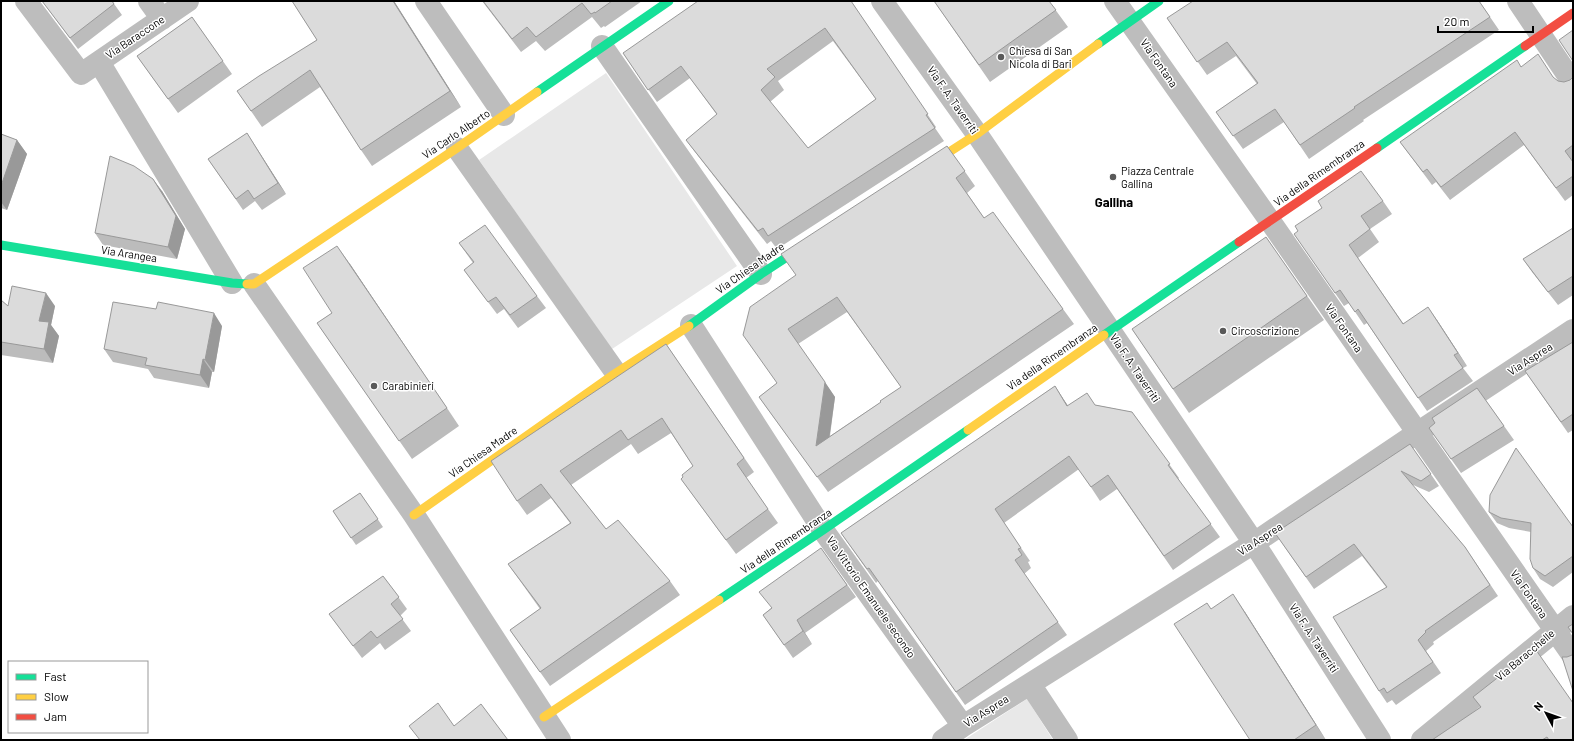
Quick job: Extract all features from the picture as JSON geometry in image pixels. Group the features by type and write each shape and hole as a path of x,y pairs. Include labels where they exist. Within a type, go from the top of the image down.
{"street":[{"path":"26,1 90,68 232,283"},
{"path":"149,1 162,18"},
{"name":"Via Baraccone","path":"90,68 188,1"},
{"path":"426,1 504,115"},
{"name":"Via Carlo Alberto","path":"254,284 457,148 669,1"},
{"name":"Via F. A. Taverriti","path":"882,1 977,134 1254,543 1380,740"},
{"name":"Via Fontana","path":"1115,1 1573,656"},
{"path":"918,172 977,134 1129,21 1159,1"},
{"path":"1518,1 1573,83"},
{"name":"Via della Rimembranza","path":"544,717 823,530 1573,13"},
{"path":"602,46 760,274"},
{"path":"457,148 616,373"},
{"name":"Via Chiesa Madre","path":"414,515 616,373 691,325 760,274 820,236"},
{"name":"Via Arangea","path":"1,245 232,283 254,284"},
{"path":"254,284 414,515 560,740"},
{"name":"Via Vittorio Emanuele secondo","path":"691,325 823,530 963,726"},
{"name":"Via Asprea","path":"943,740 1254,543 1573,330"},
{"name":"Via Baracchelle","path":"1422,740 1554,630 1573,616"},
{"path":"1030,684 1067,740"}],"shaded area":[{"path":"606,73 737,266 612,349 479,160"},
{"path":"1027,699 1053,740 964,740"}],"building":[{"path":"42,1 112,1 114,4 70,38"},
{"path":"292,1 393,1 450,91 361,150 310,70 251,111 237,91 317,40"},
{"path":"483,1 612,1 595,13 591,14 582,3 536,37 527,27 512,39"},
{"path":"698,1 851,1 928,114 926,115 935,128 768,236 763,228 758,231 686,140 717,114 681,66 648,90 623,53","holes":["825,28 876,99 808,148 761,90 775,77 767,69"]},
{"name":"Chiesa di San Nicola di Bari","path":"934,1 1049,1 1056,10 979,65"},
{"path":"1193,1 1479,1 1490,17 1354,107 1355,108 1300,145 1275,109 1233,136 1216,112 1258,83 1227,42 1197,62 1167,18"},
{"path":"192,17 223,61 168,99 137,56"},
{"path":"1573,30 1573,61 1559,40"},
{"path":"1538,54 1553,77 1558,81 1564,82 1573,77 1573,145 1565,151 1573,162 1573,176 1556,188 1515,132 1441,187 1427,169 1423,172 1400,142 1517,60 1521,67"},
{"path":"247,133 278,183 254,199 248,190 236,199 208,159"},
{"path":"1,134 17,140 1,186"},
{"path":"947,146 965,171 956,178 984,218 993,212 1063,309 817,477 759,397 777,383 743,335 750,307 796,275 781,254","holes":["837,297 901,387 816,446 825,382 788,329"]},
{"path":"110,156 134,166 153,179 176,216 168,247 95,233"},
{"path":"1361,171 1383,201 1361,216 1370,229 1349,245 1403,324 1428,307 1458,353 1454,355 1463,368 1418,398 1358,309 1355,312 1340,290 1335,293 1294,234 1298,231 1295,226 1322,208 1318,201"},
{"path":"485,225 537,296 510,315 496,297 488,302 464,270 474,262 459,243"},
{"path":"1573,228 1573,276 1548,292 1523,259"},
{"path":"1266,237 1307,296 1173,389 1132,329"},
{"path":"337,246 447,408 399,441 317,323 332,313 303,268"},
{"path":"12,286 46,293 39,321 49,322 44,349 1,342 1,300 8,306"},
{"path":"113,302 156,309 158,302 214,313 205,360 203,359 200,375 145,365 147,358 104,349"},
{"path":"1573,342 1573,414 1561,422 1525,371"},
{"path":"666,344 744,458 737,464 768,509 726,540 681,479 683,477 682,475 693,466 662,418 628,440 621,430 560,471 606,529 618,520 670,581 540,672 510,630 541,608 508,564 571,523 541,484 517,501 491,461"},
{"path":"1055,386 1067,406 1087,393 1095,405 1132,412 1211,524 1164,556 1108,475 1091,487 1069,456 995,509 1021,548 1018,549 1022,555 1015,560 1058,622 956,692 869,568 867,569 841,533"},
{"path":"1477,388 1504,426 1451,459 1429,428 1435,423 1432,418"},
{"path":"1410,444 1431,474 1421,481 1401,471 1465,547 1490,585 1425,631 1426,632 1418,640 1433,662 1387,693 1384,688 1379,691 1333,617 1387,587 1354,544 1306,577 1275,533"},
{"path":"1516,448 1573,527 1573,556 1545,576 1533,568 1530,559 1531,523 1501,518 1489,512 1490,495"},
{"path":"360,493 378,519 351,538 333,511"},
{"path":"821,548 847,585 797,620 803,631 784,645 763,615 772,608 759,592"},
{"path":"383,576 399,597 391,604 403,619 377,638 371,631 353,646 329,614"},
{"path":"1233,594 1316,725 1294,740 1250,740 1174,624 1207,603 1211,609"},
{"path":"1573,624 1573,634 1568,627"},
{"path":"1533,650 1534,652 1536,650 1573,703 1573,740 1549,740 1547,737 1542,740 1432,740 1481,707 1473,697"},
{"path":"1573,654 1573,691 1562,657 1567,657"},
{"path":"438,703 454,726 481,704 508,740 420,740 409,726"}],"traffic: fast":[{"path":"537,92 669,1"},
{"path":"1098,44 1159,1"},
{"path":"1377,148 1525,46"},
{"path":"689,326 761,274 810,242"},
{"path":"1104,335 1239,242"},
{"path":"1,245 232,283 247,284"},
{"path":"719,600 968,430"}],"traffic: slow":[{"path":"926,167 977,134 1098,44"},
{"path":"247,284 254,284 457,148 537,92"},
{"path":"414,515 616,373 689,326"},
{"path":"968,430 1104,335"},
{"path":"544,717 719,600"}],"traffic: jam":[{"path":"1525,46 1573,13"},
{"path":"1239,242 1377,148"}],"place":[{"name":"Chiesa di San Nicola di Bari","path":"1001,57"},
{"name":"Piazza Centrale Gallina","path":"1113,177"},
{"name":"Circoscrizione","path":"1223,331"},
{"name":"Carabinieri","path":"374,386"}],"district":[{"name":"Gallina","path":"1114,202"}]}
